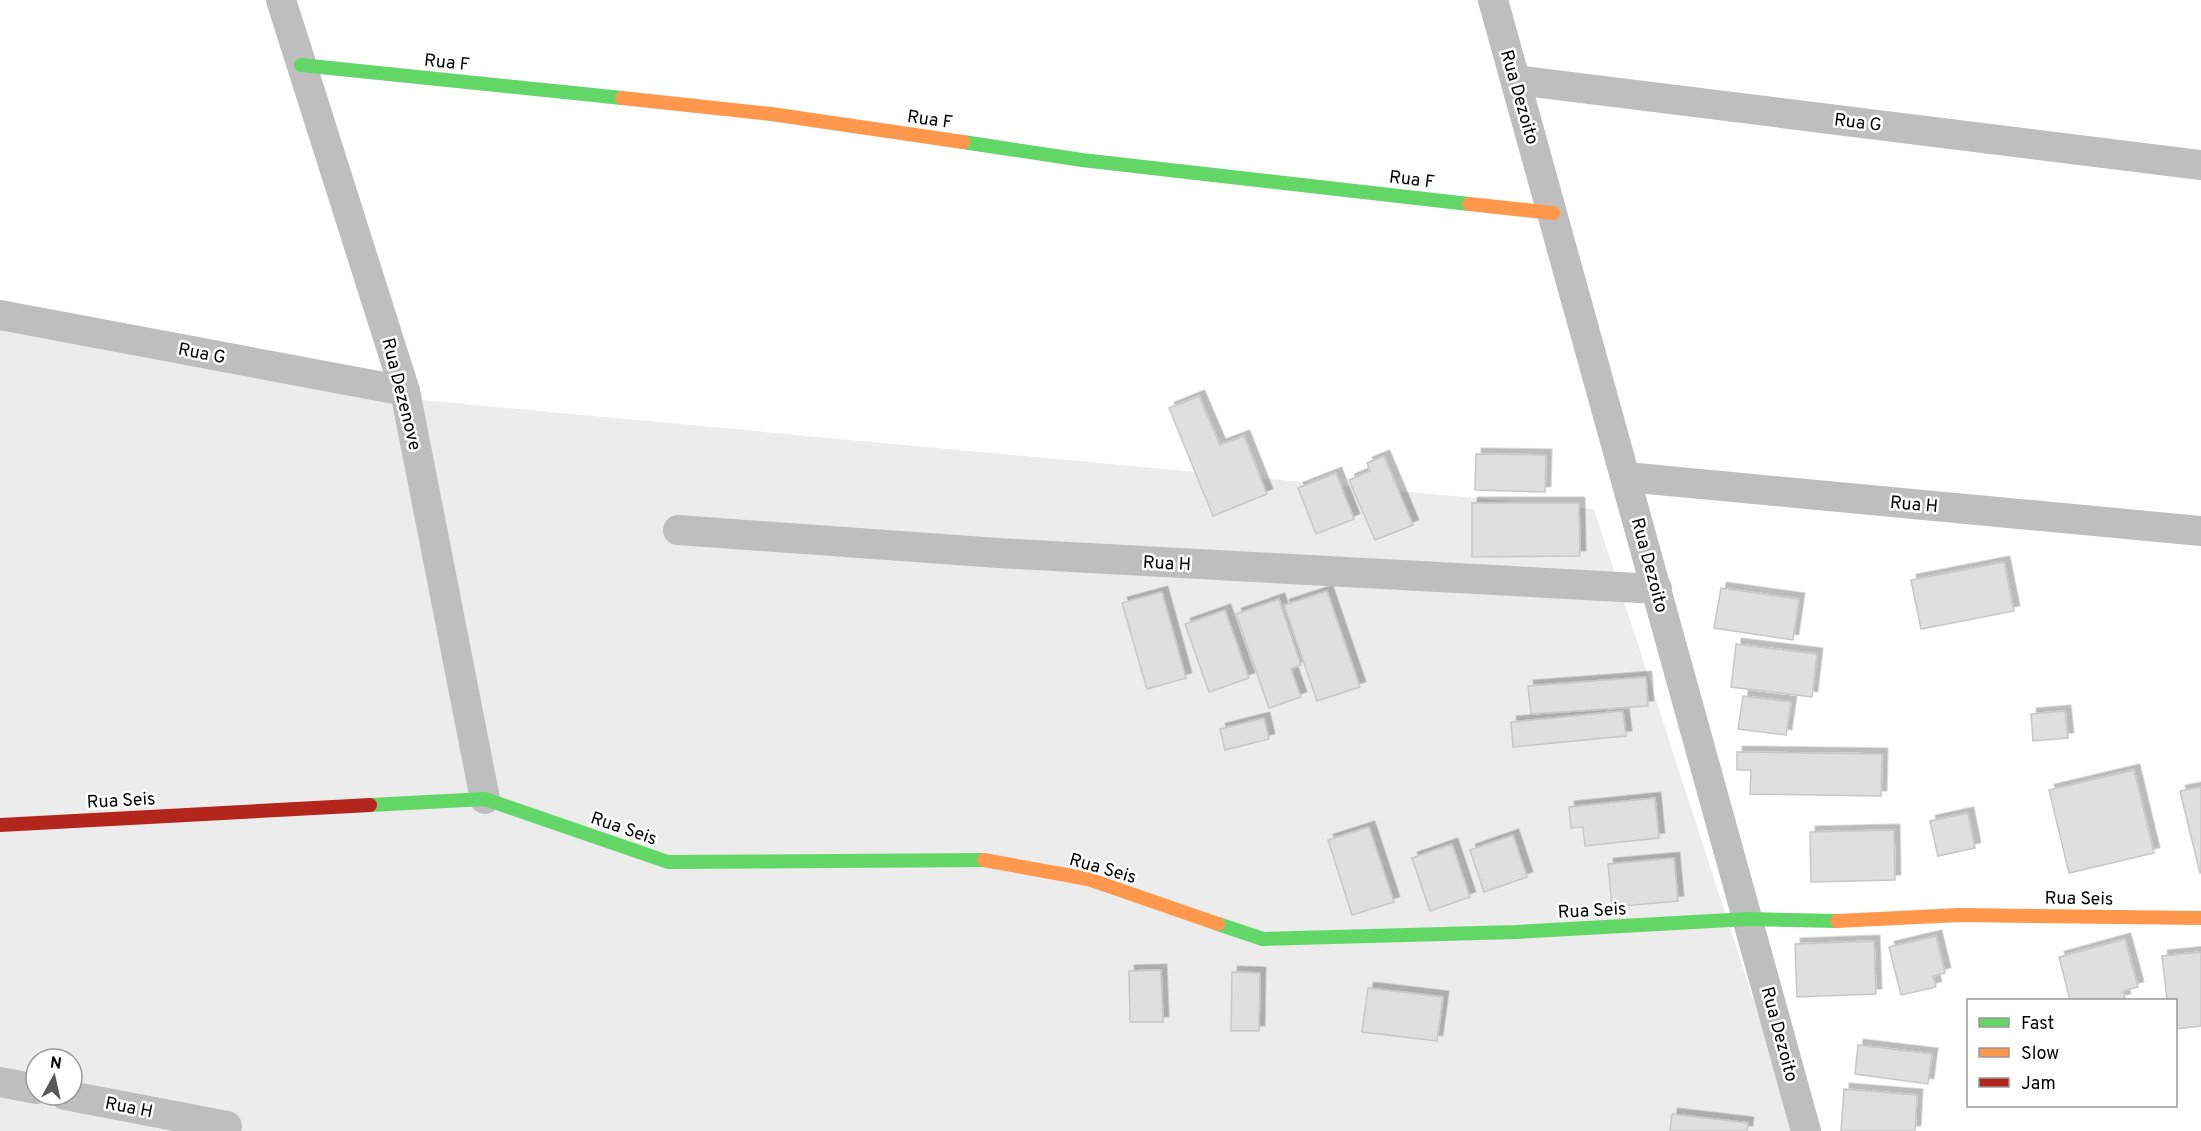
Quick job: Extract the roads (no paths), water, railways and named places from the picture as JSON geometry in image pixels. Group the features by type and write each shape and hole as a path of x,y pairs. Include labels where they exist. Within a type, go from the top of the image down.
{"street":[{"name":"Rua Dezenove","path":"281,0 405,391 485,799"},
{"name":"Rua Dezoito","path":"1493,0 1806,1131"},
{"name":"Rua F","path":"301,65 771,114 1082,160 1553,213"},
{"name":"Rua G","path":"1516,80 2201,165"},
{"name":"Rua G","path":"0,315 405,391"},
{"name":"Rua H","path":"1626,477 2201,531"},
{"name":"Rua H","path":"678,530 998,554 1657,589"},
{"name":"Rua Seis","path":"0,825 485,799 668,862 980,859 1088,879 1263,939 1516,932 1748,919 1848,921 1960,915 2201,918"},
{"path":"0,1082 24,1087"},
{"name":"Rua H","path":"84,1099 227,1126"}]}
